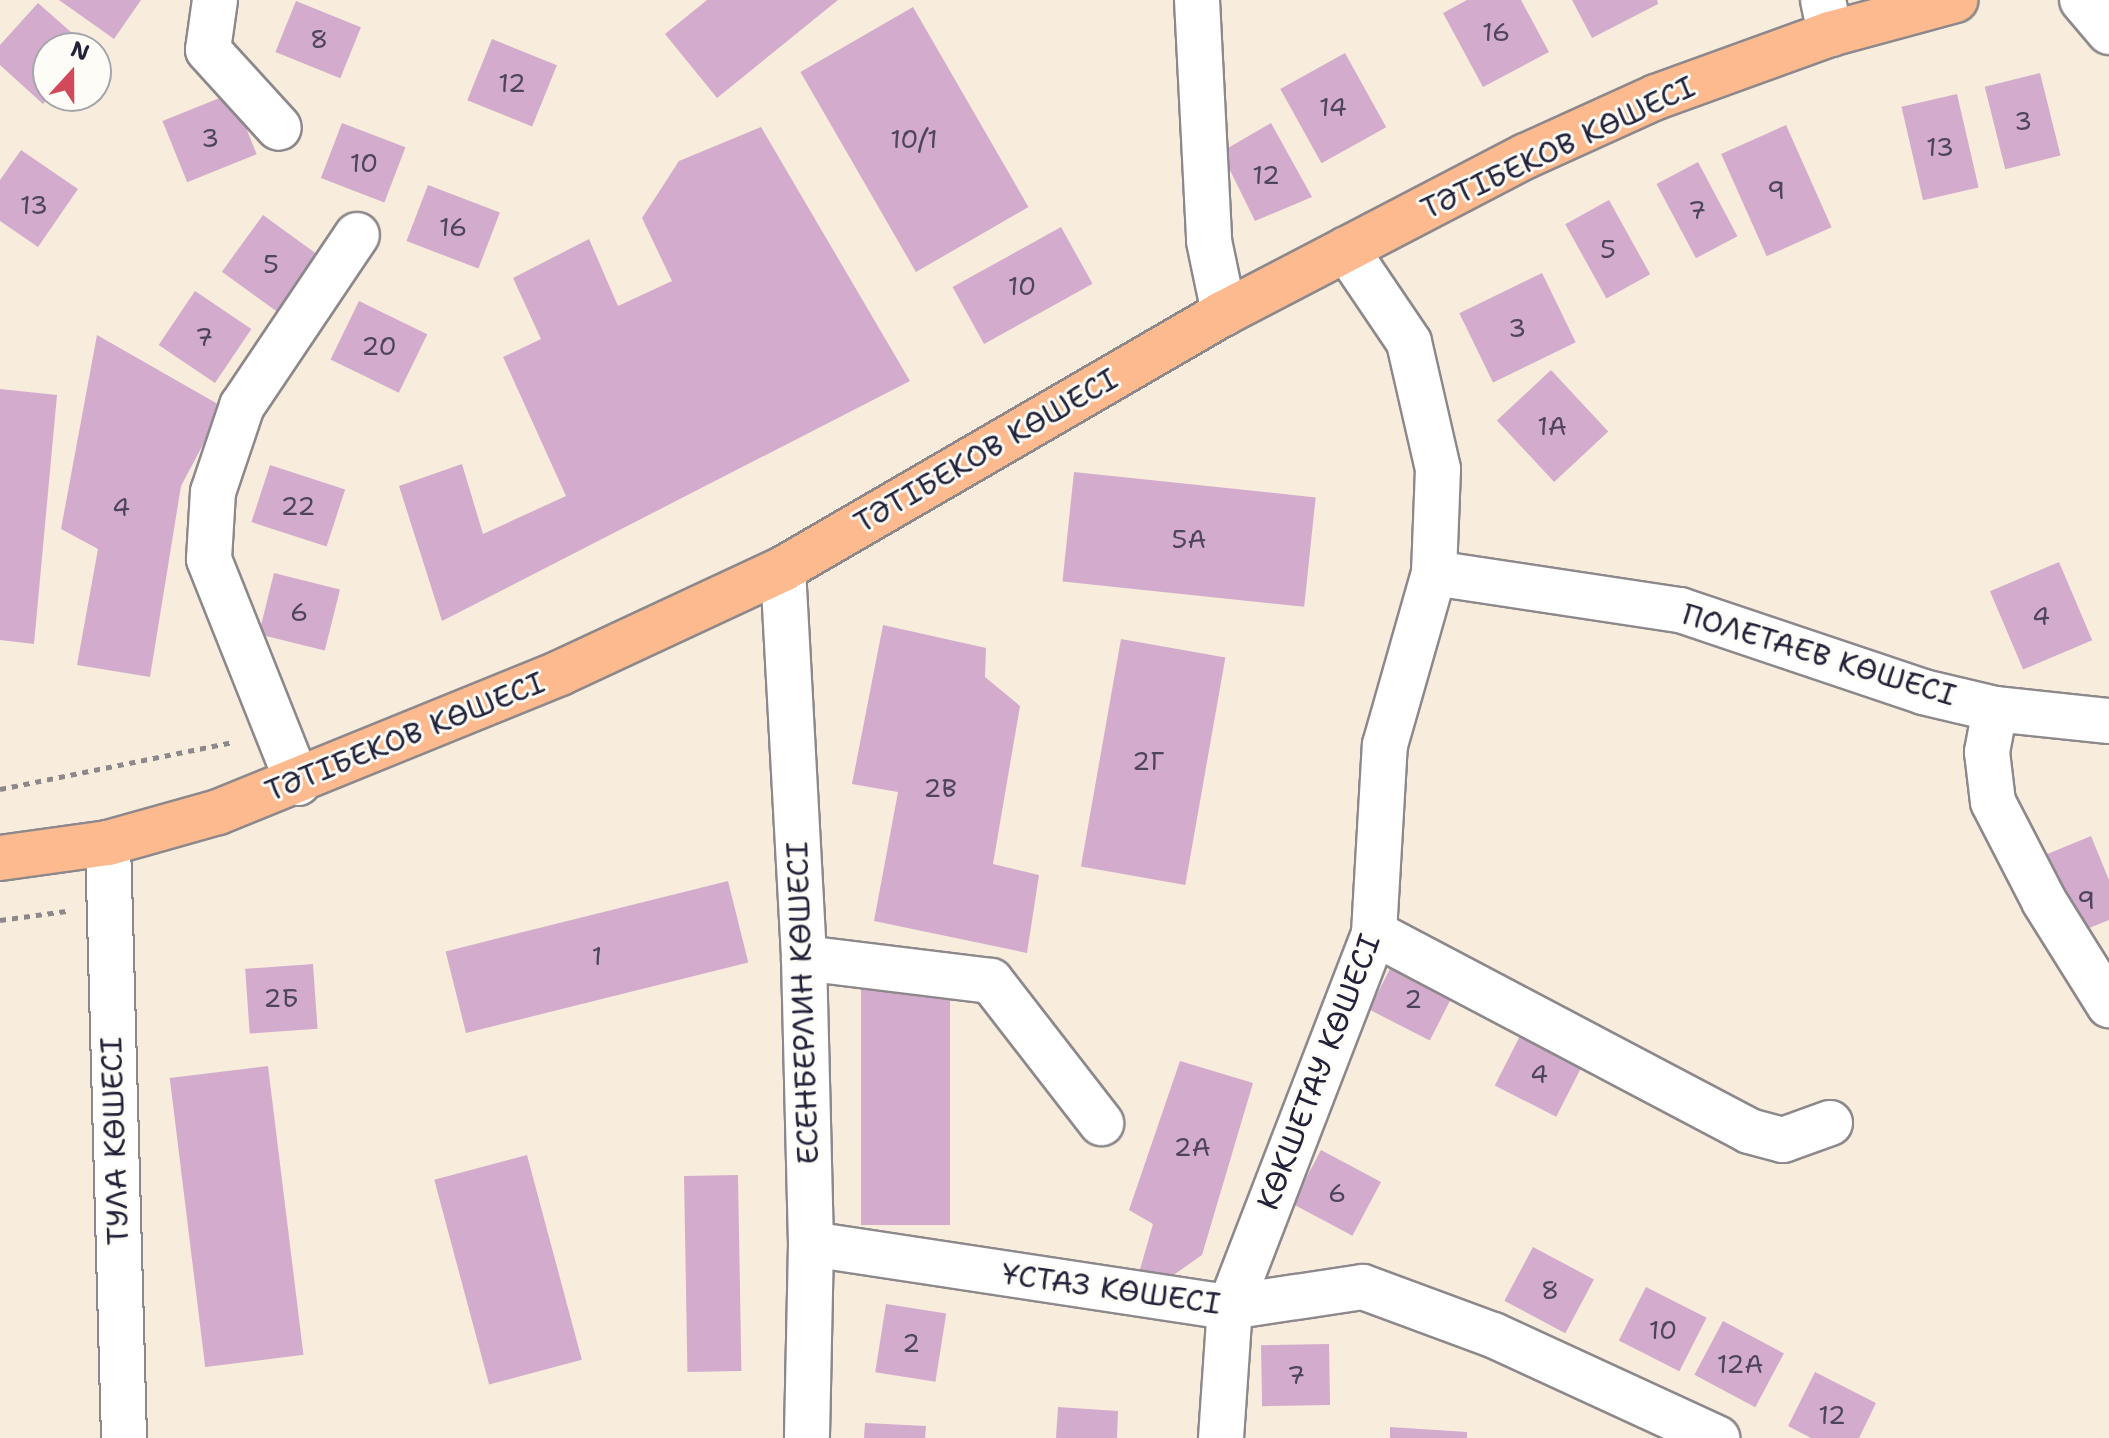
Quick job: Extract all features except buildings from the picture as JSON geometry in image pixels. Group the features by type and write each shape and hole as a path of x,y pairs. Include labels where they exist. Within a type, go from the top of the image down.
{"main road":[{"name":"ТӘТІБЕКОВ КӨШЕСІ","path":"0,858 108,843 298,783 560,673 783,569 1224,313 1346,249 1656,97 1826,17 1955,0"}],"street":[{"path":"215,0 208,50 279,128"},
{"path":"1197,0 1209,241 1224,313"},
{"path":"2082,0 2109,32"},
{"path":"298,783 209,559 213,492 242,406 357,235"},
{"name":"КӨКШЕТАУ КӨШЕСІ","path":"1221,1438 1230,1307 1374,933 1385,745 1434,573 1438,469 1409,342 1346,249"},
{"name":"ЕСЕНБЕРЛИН КӨШЕСІ","path":"783,569 804,958 811,1244 807,1438"},
{"name":"ПОЛЕТАЕВ КӨШЕСІ","path":"1434,573 1680,610 1923,692 1995,709 2109,721"},
{"path":"1995,709 1987,752 1993,802 2044,901 2109,1005"},
{"name":"ТУЛА КӨШЕСІ","path":"108,843 107,906 124,1438"},
{"path":"1374,933 1749,1131 1783,1140 1830,1123"},
{"path":"804,958 991,981 1101,1123"},
{"name":"ҰСТАЗ КӨШЕСІ","path":"811,1244 1230,1307 1363,1287 1493,1335 1717,1438"}],"path":[{"path":"0,789 225,745 276,727"},
{"path":"0,920 107,906"}]}
